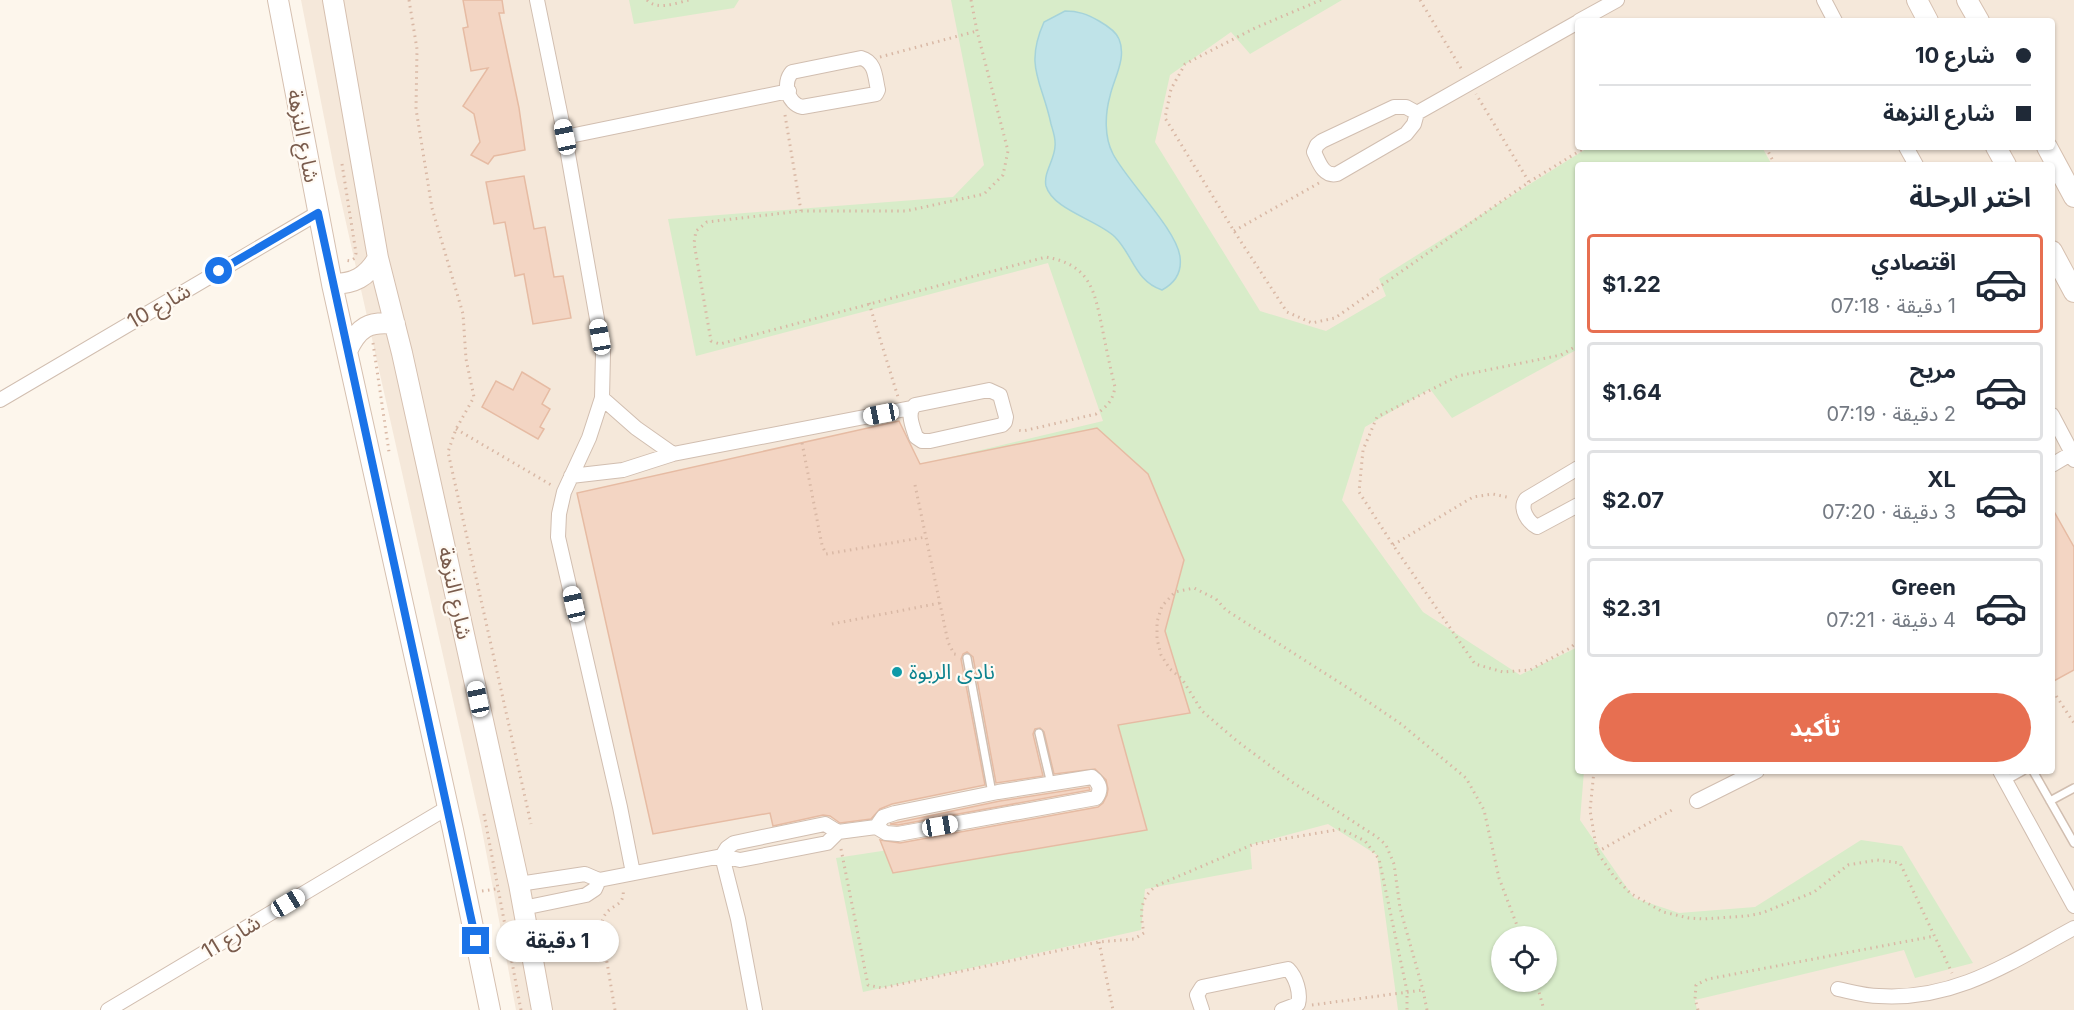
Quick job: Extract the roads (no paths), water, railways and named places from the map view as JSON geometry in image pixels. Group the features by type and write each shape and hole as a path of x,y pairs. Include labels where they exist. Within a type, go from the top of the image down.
{"main road":[{"name":"شارع النزهة","path":"278,0 332,284 467,894 490,1010"},
{"name":"شارع النزهة","path":"333,0 378,258 395,324 519,884 542,1010"},
{"path":"1917,0 1926,18"},
{"path":"1967,0 1976,18"},
{"path":"2049,150 2074,197"},
{"path":"2055,257 2074,292"},
{"path":"332,284 346,284 360,279 371,270 378,258"},
{"path":"347,351 353,337 365,327 380,322 395,324"}],"street":[{"path":"537,0 565,137 603,353 603,398 589,438 564,492 559,514 558,537 621,812 627,874"},
{"path":"1584,18 1617,0"},
{"path":"1824,0 1833,18"},
{"path":"1417,112 1406,107 1394,107 1322,141 1314,152 1326,173 1332,176 1401,138 1414,124 1417,112 1575,23"},
{"path":"861,58 872,64 878,90 873,96 802,107 796,106 785,91 788,76 792,72 861,58"},
{"path":"565,137 785,91"},
{"name":"شارع 10","path":"0,400 318,213"},
{"path":"571,476 622,470 673,454 907,409 915,405 989,390 1000,395 1006,417 1002,425 922,441 916,437 907,409"},
{"path":"603,398 636,428 673,454"},
{"path":"2055,421 2074,456 2055,464"},
{"path":"1575,470 1526,499 1522,504 1522,509 1532,524 1537,527 1575,507"},
{"path":"1697,801 1751,774"},
{"path":"2001,774 2070,889 2074,906"},
{"path":"755,1010 738,919 722,856 734,843 825,824 838,832 876,826 883,817 895,813 1051,783 1092,777 1100,786 1096,798 898,834 886,833 876,826"},
{"path":"995,792 1002,815"},
{"name":"شارع 11","path":"108,1010 447,808"},
{"path":"519,884 585,874 599,880 722,856"},
{"path":"523,908 586,894 595,889 599,880"},
{"path":"1838,989 1878,996 1919,996 1959,987 2074,928"},
{"path":"1202,1010 1197,995 1202,987 1288,969 1293,975 1299,998 1298,1004 1286,1009"}],"lane":[{"path":"967,658 995,792"},
{"path":"1039,733 1051,783"},
{"path":"2035,774 2074,843"},
{"path":"2050,801 2074,788"}],"water":[{"path":"1065,11 1078,12 1095,19 1116,33 1119,39 1122,53 1107,110 1108,140 1120,165 1161,220 1177,246 1180,257 1179,272 1171,284 1162,290 1153,286 1140,274 1115,237 1057,202 1046,186 1046,176 1055,141 1037,74 1035,51 1044,22"}],"place":[{"name":"نادى الربوة","path":"897,672"}]}
